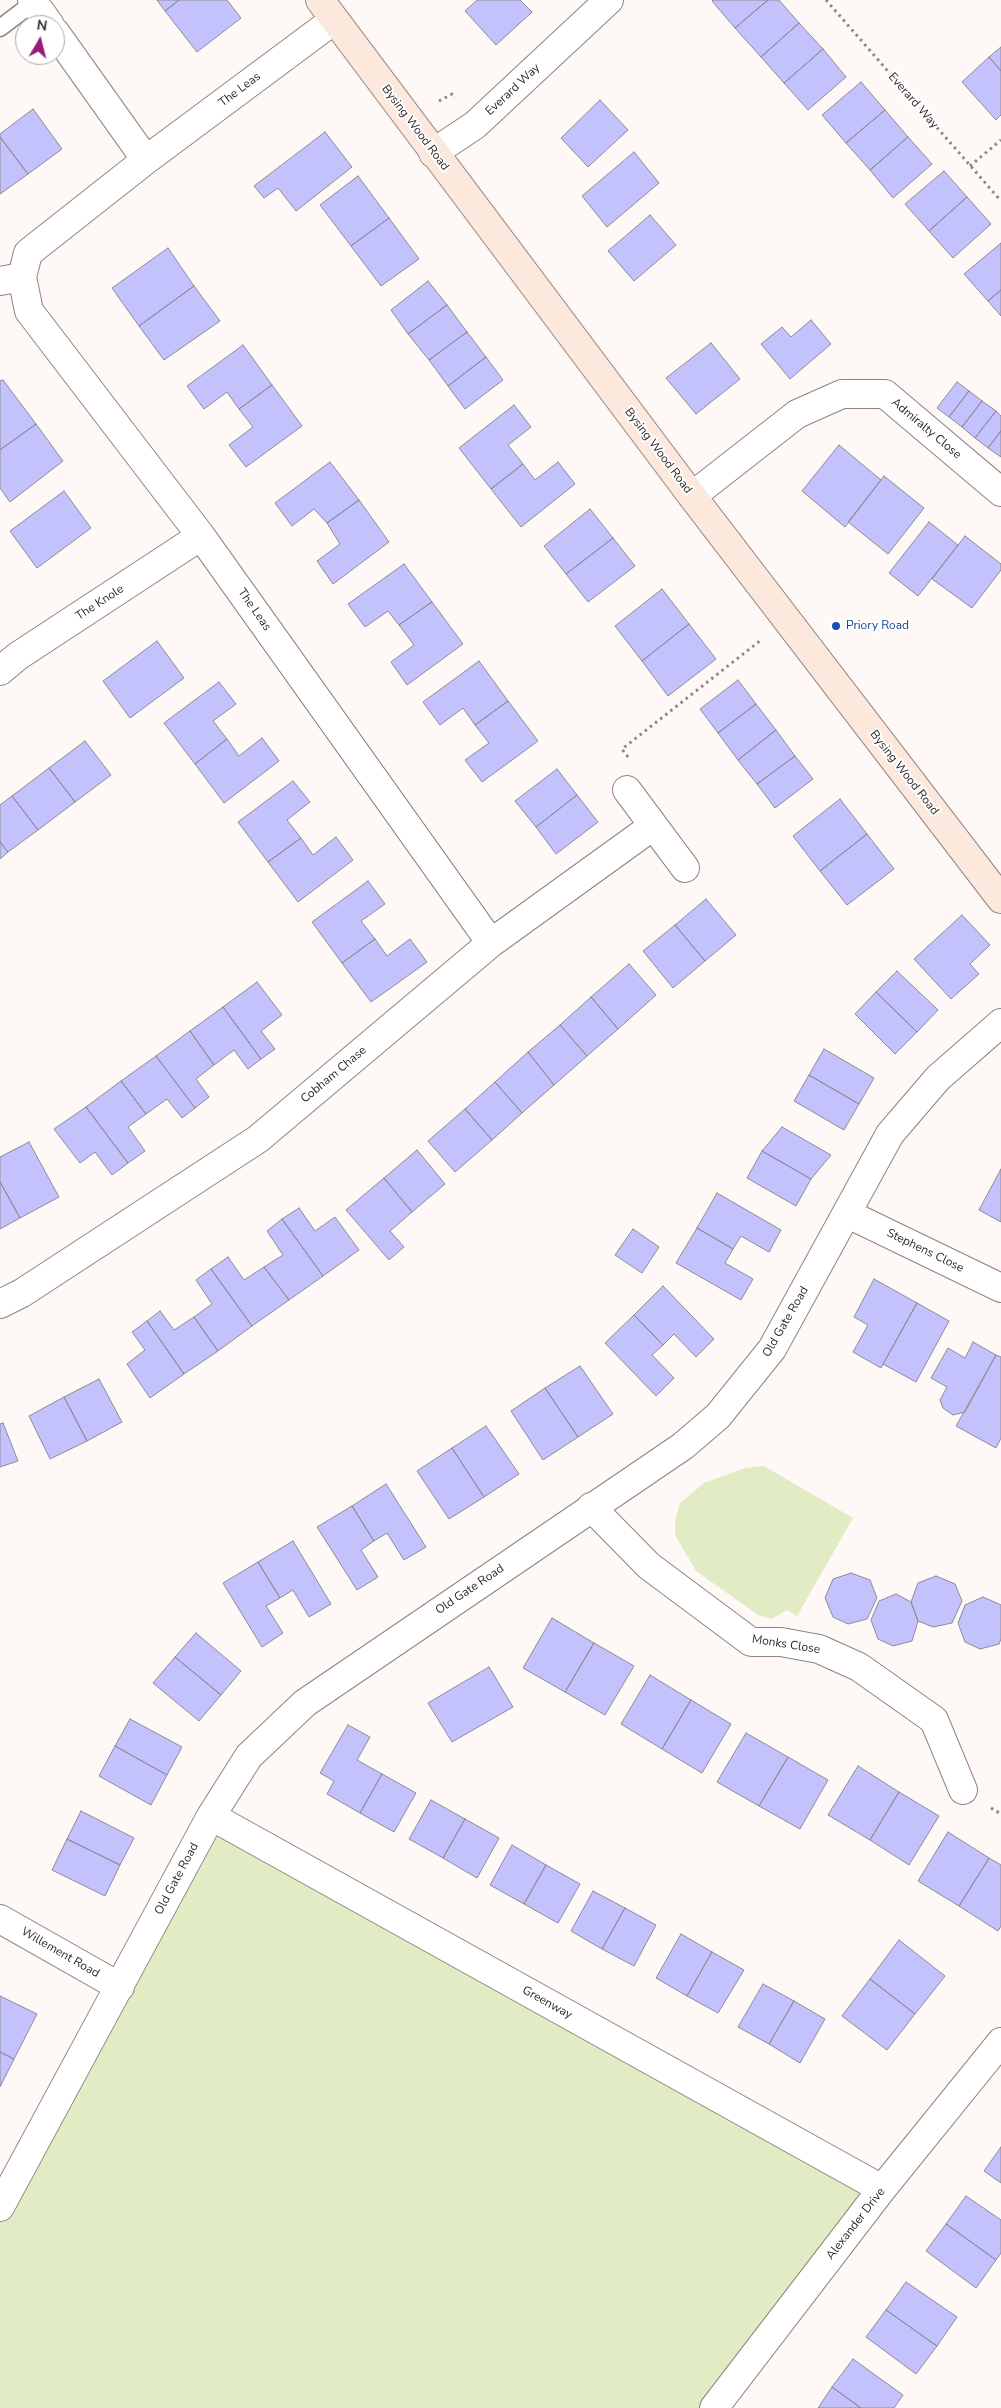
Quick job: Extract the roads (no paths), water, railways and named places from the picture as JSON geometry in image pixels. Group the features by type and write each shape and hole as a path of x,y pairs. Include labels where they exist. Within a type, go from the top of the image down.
{"street":[{"name":"Everard Way","path":"433,153 475,126 609,0"},
{"path":"33,1 43,15"},
{"name":"Bysing Wood Road","path":"327,10 692,496 1001,899"},
{"name":"The Leas","path":"327,10 146,160 28,253 11,279 29,311 201,536 491,944"},
{"path":"65,46 146,160"},
{"name":"Admiralty Close","path":"692,496 797,414 842,394 885,394 1001,492"},
{"name":"The Knole","path":"0,671 18,656 201,536"},
{"path":"627,790 685,868"},
{"name":"Cobham Chase","path":"0,1304 30,1288 258,1139 491,944 653,826"},
{"name":"Old Gate Road","path":"0,2207 211,1816 249,1756 305,1703 683,1446 718,1416 746,1385 772,1349 848,1214 890,1134 938,1078 1001,1023"},
{"name":"Stephens Close","path":"848,1214 1001,1288"},
{"name":"Monks Close","path":"591,1507 649,1566 751,1642 781,1642 819,1648 859,1667 934,1720 962,1790"},
{"name":"Greenway","path":"211,1816 882,2189"},
{"name":"Willement Road","path":"0,1919 120,1987"},
{"name":"Alexander Drive","path":"714,2408 882,2189 1001,2042"}],"lane":[{"path":"0,28 33,1"}],"place":[{"name":"Priory Road","path":"836,626"}]}
